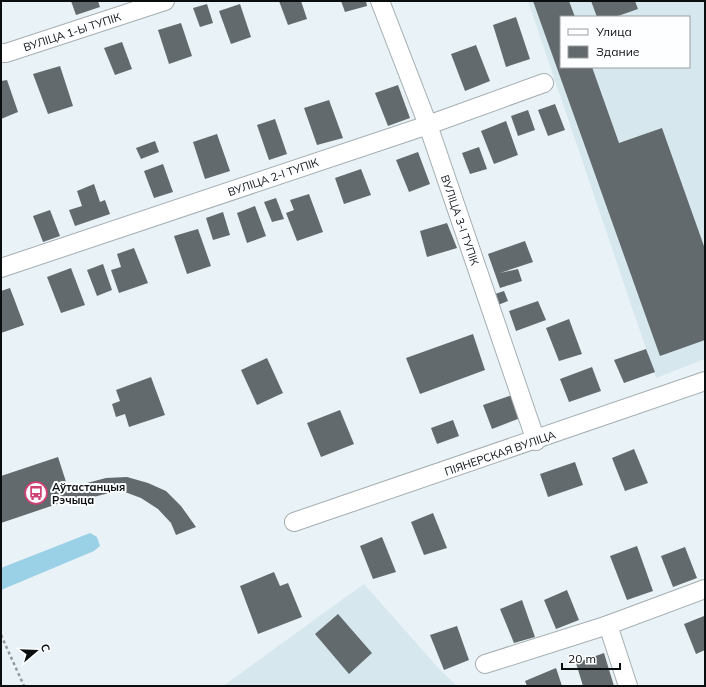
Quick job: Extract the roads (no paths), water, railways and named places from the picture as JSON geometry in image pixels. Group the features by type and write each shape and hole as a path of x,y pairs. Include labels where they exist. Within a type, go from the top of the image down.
{"street":[{"name":"ВУЛІЦА 1-Ы ТУПІК","path":"1,53 6,54 165,1"},
{"name":"ВУЛІЦА 3-І ТУПІК","path":"380,1 428,125 536,441"},
{"name":"ВУЛІЦА 2-І ТУПІК","path":"1,268 428,125 544,83"},
{"name":"ПІЯНЕРСКАЯ ВУЛІЦА","path":"294,522 536,441 705,381"},
{"path":"485,664 608,625 705,589"},
{"path":"608,625 628,686"}],"place":[{"name":"Аўтастанцыя Рэчыца","path":"36,493"}]}
